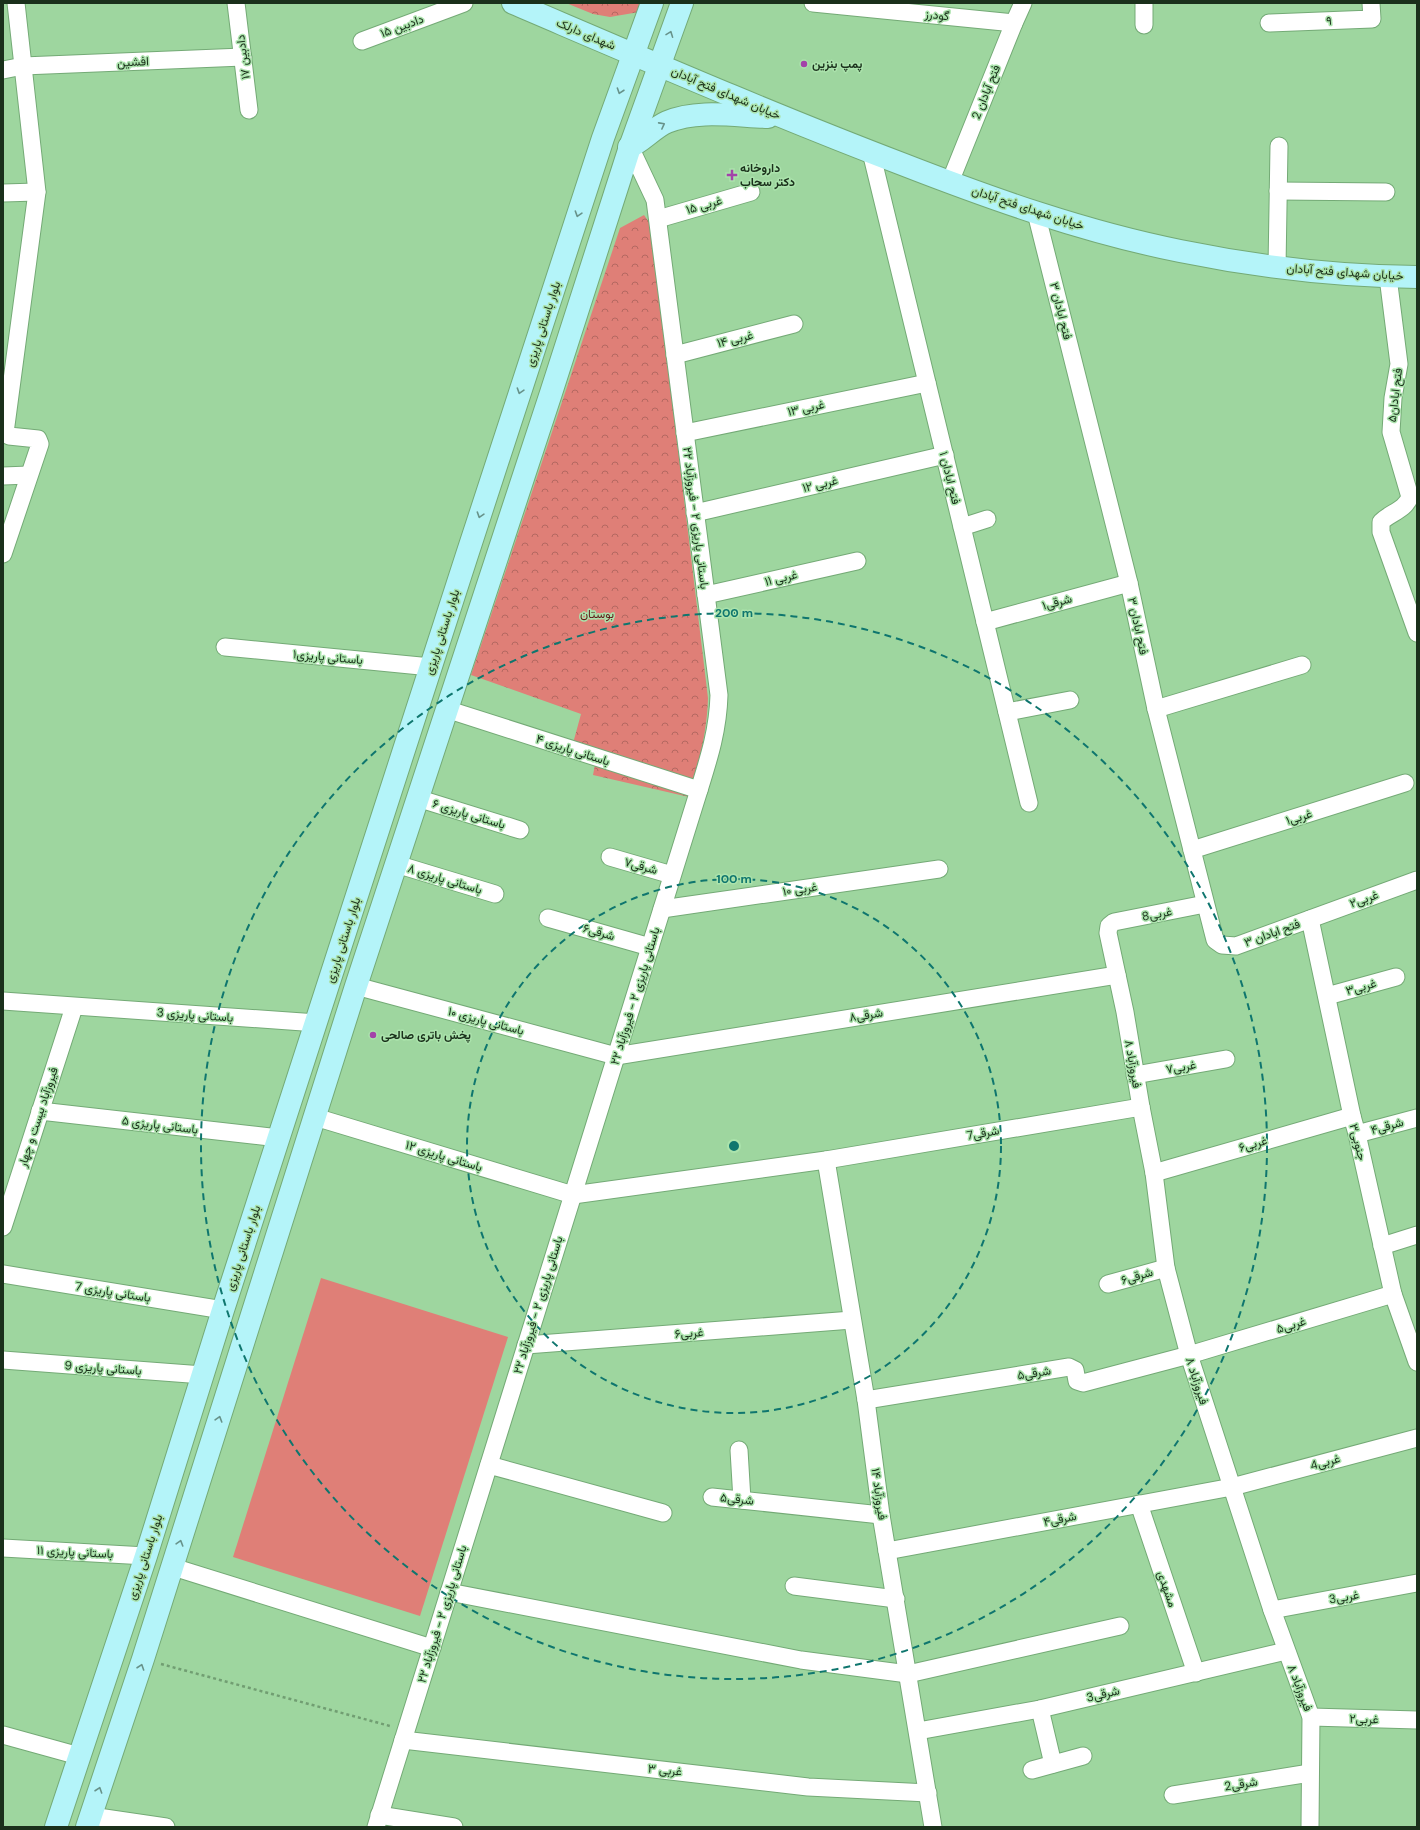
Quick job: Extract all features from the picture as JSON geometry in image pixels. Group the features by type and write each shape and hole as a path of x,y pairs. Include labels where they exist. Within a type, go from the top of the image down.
{"main road":[{"name":"شهدای دارلک","path":"514,3 658,65"},
{"name":"بلوار باستانی پاریزی","path":"56,1827 146,1556 223,1310 431,667 604,138 632,54 652,3"},
{"path":"89,1821 144,1659 291,1187 315,1117 446,709 551,394 630,147 658,65 682,3"},
{"name":"خیابان شهدای فتح آبادان","path":"658,65 871,152 1036,213 1179,251 1277,268 1388,277 1417,277"},
{"path":"630,147 651,130 668,122 684,117 704,114 786,118"},
{"path":"604,138 630,147"}],"street":[{"path":"3,554 40,444 38,439 9,436 5,433 10,344 37,192 16,3"},
{"name":"دادبین ۱۷","path":"236,3 249,110"},
{"name":"دادبین ۱۵","path":"362,41 464,3"},
{"name":"گودرز","path":"813,3 1014,23"},
{"name":"فتح آبادان 2","path":"950,182 1014,23 1024,3"},
{"path":"1144,3 1144,25"},
{"name":"۹","path":"1269,23 1372,19 1371,3"},
{"name":"افشین","path":"3,70 23,66 243,57"},
{"path":"1277,268 1279,146"},
{"name":"باستانی پاریزی ۲ - فیروزآباد ۲۲","path":"377,1821 699,790 714,741 719,711 719,695 658,219 655,200 630,147"},
{"name":"فتح ابادان ۱","path":"871,152 1029,803"},
{"path":"1278,191 1386,192"},
{"path":"3,193 37,192"},
{"name":"غربی ۱۵","path":"658,219 751,192"},
{"name":"فتح ابادان ۳","path":"1036,213 1129,583 1156,709 1215,940 1222,945 1236,946 1310,918"},
{"name":"فتح ابادان۵","path":"1388,277 1399,364 1393,398 1391,432 1410,498 1406,506 1387,516 1381,522 1381,532 1417,633"},
{"name":"غربی ۱۴","path":"675,355 794,324"},
{"name":"غربی ۱۳","path":"685,434 927,382"},
{"name":"غربی ۱۲","path":"695,513 944,455"},
{"path":"3,476 29,475"},
{"path":"962,527 987,519"},
{"name":"غربی ۱۱","path":"706,595 857,561"},
{"name":"شرقی۱","path":"985,622 1129,583"},
{"name":"باستانی پاریزی۱","path":"225,647 431,667"},
{"path":"1156,709 1302,665"},
{"path":"1007,712 1070,700"},
{"name":"باستانی پاریزی ۴","path":"446,709 699,790"},
{"name":"غربی۱","path":"1192,850 1406,783"},
{"name":"باستانی پاریزی ۶","path":"417,798 520,830"},
{"name":"شرقی۷","path":"610,857 672,875"},
{"name":"باستانی پاریزی ۸","path":"396,864 495,894"},
{"name":"غربی ۱۰","path":"662,909 939,869"},
{"name":"غربی۲","path":"1310,918 1417,880"},
{"name":"غربی8","path":"1109,926 1114,922 1206,904"},
{"name":"شرقی۶","path":"548,918 650,947"},
{"name":"جنوبی۳","path":"1310,918 1352,1116 1358,1134 1393,1294 1417,1362"},
{"name":"فیروزآباد ۸","path":"1109,926 1108,933 1154,1173 1166,1268 1189,1355 1272,1610 1311,1717 1310,1827"},
{"name":"شرقی۸","path":"616,1056 1117,975"},
{"name":"غربی۳","path":"1327,996 1396,977"},
{"name":"باستانی پاریزی ۱۰","path":"356,986 616,1056"},
{"name":"باستانی پاریزی 3","path":"3,1001 317,1023"},
{"name":"فیروزآباد بیست و چهار","path":"3,1227 9,1187 40,1111 74,1007"},
{"name":"غربی۷","path":"1135,1075 1226,1059"},
{"name":"شرقی7","path":"573,1195 826,1160 1141,1107"},
{"name":"باستانی پاریزی ۵","path":"40,1111 279,1138"},
{"name":"غربی۶","path":"1154,1173 1352,1116"},
{"name":"باستانی پاریزی ۱۲","path":"315,1117 573,1195"},
{"name":"شرقی۴","path":"1358,1134 1417,1118"},
{"name":"فیروزآباد ۱۴","path":"826,1160 866,1400 881,1515 933,1827"},
{"path":"1382,1246 1417,1235"},
{"name":"شرقی۶","path":"1108,1284 1166,1268"},
{"name":"باستانی پاریزی 7","path":"3,1274 223,1310"},
{"name":"غربی۵","path":"1189,1355 1393,1294"},
{"name":"غربی۶","path":"526,1345 852,1320"},
{"name":"شرقی۵","path":"866,1400 1069,1367 1076,1370 1077,1381 1083,1383 1189,1355"},
{"name":"باستانی پاریزی 9","path":"3,1360 203,1376"},
{"name":"غربی4","path":"1232,1487 1417,1438"},
{"path":"739,1450 742,1500"},
{"path":"489,1465 663,1513"},
{"name":"شرقی۴","path":"888,1551 1232,1487"},
{"name":"شرقی۵","path":"712,1497 881,1515"},
{"name":"مشهدی","path":"1139,1504 1196,1673"},
{"name":"باستانی پاریزی ۱۱","path":"3,1548 146,1556"},
{"path":"173,1567 432,1648"},
{"name":"غربی3","path":"1272,1610 1417,1583"},
{"path":"794,1586 896,1599"},
{"path":"449,1592 801,1660 908,1674 1120,1626"},
{"name":"شرقی3","path":"918,1730 1040,1709 1286,1651"},
{"path":"1040,1709 1053,1764"},
{"name":"غربی۲","path":"1311,1717 1417,1720"},
{"path":"3,1735 79,1756"},
{"name":"غربی ۳","path":"404,1735 808,1787 928,1793"},
{"path":"1032,1770 1084,1756"},
{"name":"شرقی2","path":"1173,1795 1310,1773"},
{"path":"89,1821 166,1827"},
{"path":"377,1821 454,1827"}],"path":[{"path":"144,1659 404,1735"}],"green space":[{"path":"566,3 648,3 645,11 610,17 593,14"},
{"name":"بوستان","path":"644,215 651,225 708,698 702,748 689,797 593,775 597,754 572,747 581,714 471,675 620,228"},
{"path":"321,1278 508,1337 420,1616 233,1557"}],"place":[{"name":"پمپ بنزین","path":"804,64"},
{"name":"داروخانه دکتر سحاب","path":"732,175"},
{"name":"پخش باتری صالحی","path":"373,1035"}]}
